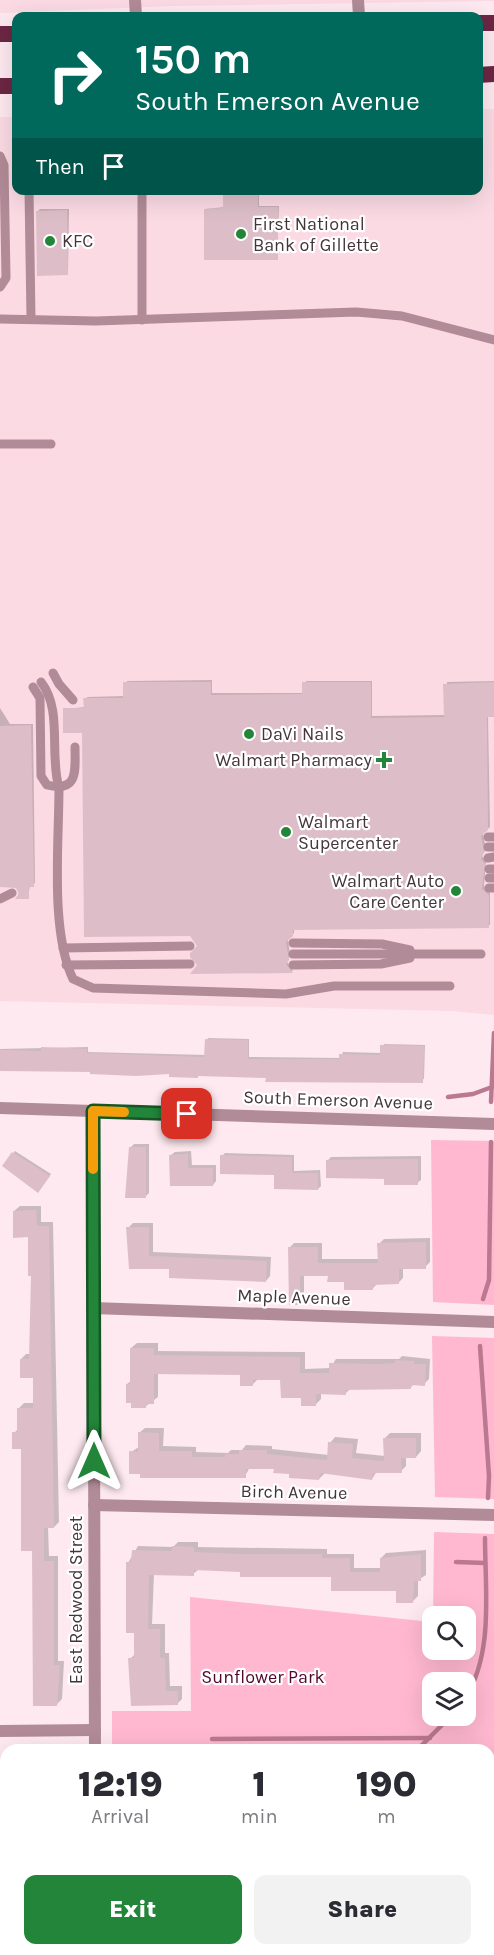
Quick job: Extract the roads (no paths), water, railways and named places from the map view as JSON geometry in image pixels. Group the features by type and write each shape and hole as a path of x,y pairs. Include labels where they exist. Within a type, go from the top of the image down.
{"street":[{"name":"South Emerson Avenue","path":"0,1108 494,1124"},
{"name":"East Redwood Street","path":"93,1111 95,1744"},
{"name":"Maple Avenue","path":"93,1308 494,1322"},
{"name":"Birch Avenue","path":"94,1505 494,1515"},
{"path":"0,1731 95,1730"}],"lane":[{"path":"0,156 4,165 6,278 0,287"},
{"path":"29,195 31,318"},
{"path":"142,195 142,320"},
{"path":"0,319 142,320 356,312 402,316 494,340"},
{"path":"0,444 51,444"},
{"path":"53,673 58,684 73,700"},
{"path":"37,685 40,698 41,776 47,785 59,788 70,784 75,776 75,747"},
{"path":"59,788 59,920 66,965 73,979 93,988 286,994 334,986 450,986"},
{"path":"0,900 12,893"},
{"path":"293,943 382,944 430,954"},
{"path":"63,948 190,946"},
{"path":"293,954 481,954"},
{"path":"293,965 381,964 430,954"},
{"path":"66,965 190,964"}],"waterway":[{"path":"491,1102 494,1033"},
{"path":"448,1097 473,1094 492,1087"},
{"path":"483,1299 489,1280 491,1142"},
{"path":"480,1346 489,1476 488,1498"},
{"path":"476,1674 486,1621 485,1538"},
{"path":"456,1562 485,1563"},
{"path":"423,1744 441,1726"},
{"path":"212,1739 430,1738"}],"place":[{"name":"First National Bank of Gillette","path":"241,234"},
{"name":"KFC","path":"50,241"},
{"name":"DaVi Nails","path":"249,734"},
{"name":"Walmart Pharmacy","path":"384,760"},
{"name":"Walmart Supercenter","path":"286,832"},
{"name":"Walmart Auto Care Center","path":"456,891"}],"park label":[{"name":"Sunflower Park","path":"263,1677"}]}
